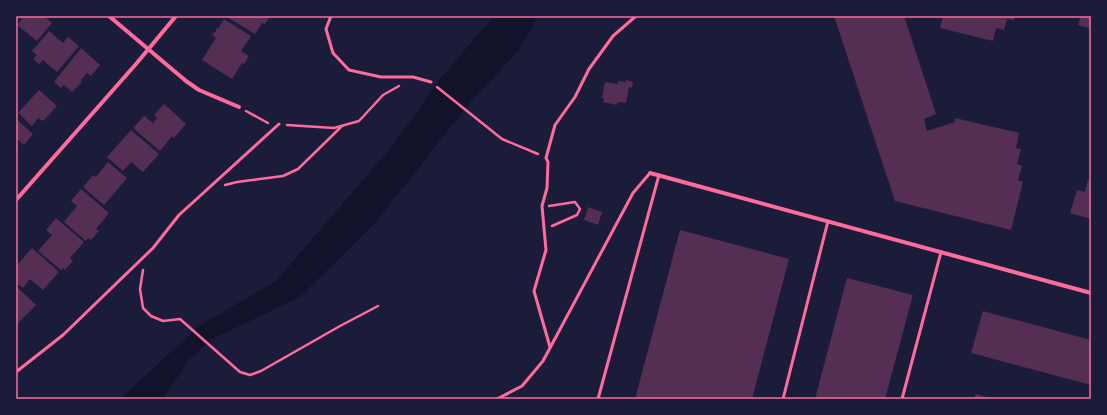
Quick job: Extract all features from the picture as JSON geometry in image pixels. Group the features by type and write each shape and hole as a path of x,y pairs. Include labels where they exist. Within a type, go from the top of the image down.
{"street":[{"path":"109,16 148,50 199,90 239,107"},
{"path":"16,200 176,16"},
{"path":"650,173 1091,293"}],"lane":[{"path":"331,16 326,29 333,53 349,70 381,77 413,77 431,82"},
{"path":"550,347 534,291 546,250 542,206 547,188 548,162 546,158 555,125 575,97 589,68 613,36 636,16"},
{"path":"16,372 63,335 153,248 179,215 279,124"},
{"path":"497,399 522,386 542,361 633,193 650,173"},
{"path":"598,399 659,175"},
{"path":"783,399 828,221"},
{"path":"902,399 941,252"}],"path":[{"path":"239,107 269,123 334,128 359,121 383,95 413,77"},
{"path":"431,82 502,139 546,158"},
{"path":"206,190 237,182 283,176 298,169 342,126"},
{"path":"542,206 575,202 580,209 577,215 544,229"},
{"path":"145,256 140,289 143,308 151,316 163,321 180,319 240,372 250,375 261,371 378,306"}],"shaded area":[{"path":"494,16 538,16 518,51 468,105 376,222 300,297 210,340 190,359 162,399 120,399 199,326 276,281 394,144 440,79"}],"building":[{"path":"18,16 44,16 52,23 37,41 17,25 22,19"},
{"path":"270,16 265,24 262,23 255,34 227,17"},
{"path":"834,16 904,16 936,114 924,119 927,131 955,122 955,118 1019,133 1016,148 1021,149 1017,164 1022,166 1018,180 1023,182 1011,230 895,201"},
{"path":"943,16 1015,16 1014,20 1007,19 1004,30 996,28 993,41 940,28"},
{"path":"1081,16 1091,16 1091,29 1078,25"},
{"path":"224,19 251,36 241,51 249,56 244,64 242,63 232,79 202,60 216,38 212,35"},
{"path":"49,31 63,43 68,37 79,46 57,72 43,60 39,64 33,59 37,55 32,51"},
{"path":"81,48 100,65 91,76 87,73 81,80 82,82 72,92 64,85 61,88 54,82"},
{"path":"626,80 633,82 632,88 629,87 626,103 618,102 617,105 603,102 604,98 602,98 605,82 618,84 618,81 626,82"},
{"path":"39,90 57,106 43,121 38,118 32,126 18,113"},
{"path":"164,104 186,124 174,138 172,136 160,151 133,128 144,116 153,123 157,118 154,115"},
{"path":"16,119 33,134 24,145 18,140 16,142"},
{"path":"131,130 159,154 143,172 131,162 123,171 107,157"},
{"path":"108,162 127,178 104,205 83,187 93,175 96,177"},
{"path":"1088,180 1091,181 1091,219 1070,213 1077,190 1085,192"},
{"path":"81,189 109,213 96,229 99,231 91,240 88,238 86,241 64,222 77,206 71,201"},
{"path":"588,207 602,212 598,225 584,220"},
{"path":"56,218 84,242 70,258 73,261 65,270 63,268 61,270 38,251 52,235 46,230"},
{"path":"680,230 789,259 752,399 635,399"},
{"path":"32,248 59,272 43,290 30,279 23,288 16,283 16,266"},
{"path":"847,278 913,295 885,399 815,399"},
{"path":"16,286 36,305 16,325"},
{"path":"983,311 1091,340 1091,385 971,353"},
{"path":"976,394 993,399 974,399"}]}
